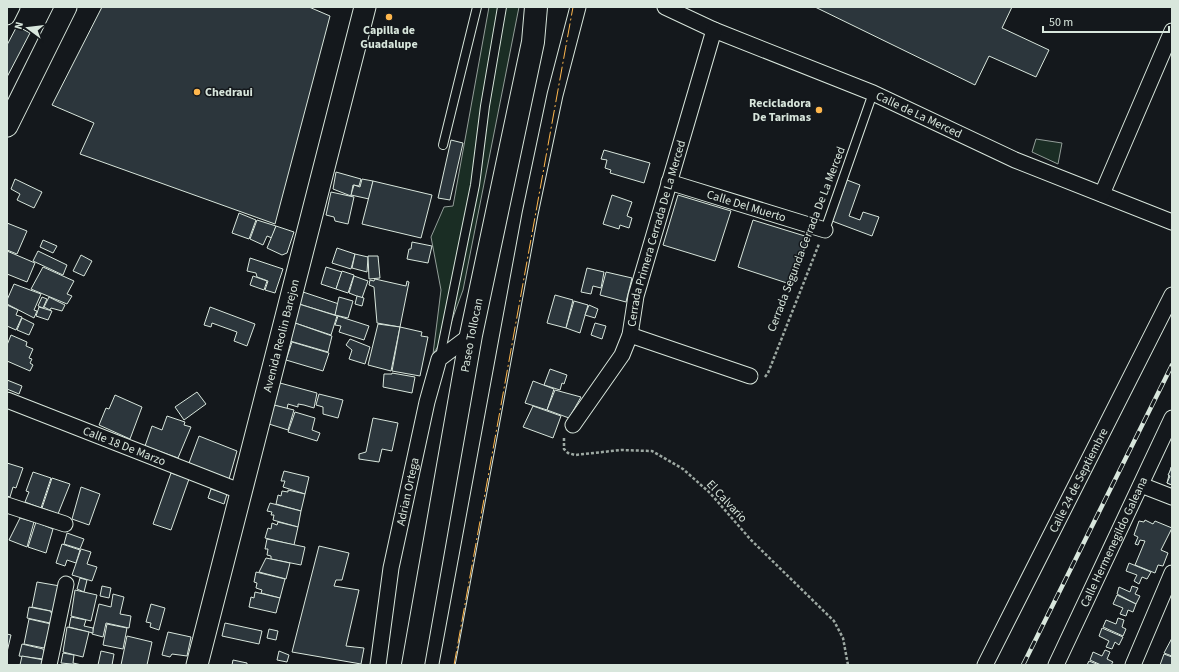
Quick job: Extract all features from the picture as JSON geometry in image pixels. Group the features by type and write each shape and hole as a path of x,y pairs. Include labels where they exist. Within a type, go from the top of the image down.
{"highway":[{"name":"Paseo Tollocan","path":"413,665 471,335 533,42 536,7"}],"main road":[{"name":"Avenida Reolin Barejon","path":"198,665 301,254 365,7"},
{"path":"7,126 60,9"}],"street":[{"path":"7,17 12,7"},
{"path":"447,665 530,214 555,95 578,7"},
{"name":"Calle de La Merced","path":"665,7 714,30 872,93 1015,160 1172,222"},
{"name":"Cerrada Primera Cerrada De La Merced","path":"574,425 622,355 630,335 636,296 714,30"},
{"path":"1102,194 1172,31"},
{"name":"Calle Del Muerto","path":"669,182 825,230"},
{"name":"Calle 24 de Septiembre","path":"985,665 1172,296"},
{"path":"440,359 471,335"},
{"path":"630,335 750,376"},
{"name":"Adrian Ortega","path":"378,665 393,561 427,402 440,359"},
{"name":"Calle 18 De Marzo","path":"7,400 242,492"},
{"name":"Calle Hermenegildo Galeana","path":"1056,665 1172,418"},
{"path":"1141,485 1172,497"},
{"path":"7,505 65,524"},
{"path":"1133,665 1172,573"},
{"path":"49,665 66,584"}],"lane":[{"path":"443,145 477,7"},
{"path":"440,359 475,185 485,106 502,7"},
{"name":"Cerrada Segunda Cerrada De La Merced","path":"825,230 872,93"}],"path":[{"name":"Cerrada Segunda Cerrada De La Merced","path":"750,376 760,379 768,373 825,230"},
{"name":"El Calvario","path":"574,425 566,432 563,439 564,449 568,453 588,455 621,450 652,451 683,469 710,493 756,546 834,621 843,638 848,665"}],"green space":[{"path":"489,7 519,7 463,290 448,331 433,354 441,290 431,237 444,207 453,206"},
{"path":"1036,139 1062,143 1058,164 1032,152"}],"building":[{"path":"102,7 309,7 330,16 275,224 80,154 94,123 52,105"},
{"path":"815,7 1012,7 1002,28 1049,50 1036,77 989,56 975,85"},
{"path":"17,26 30,33 7,77 7,45"},
{"path":"451,140 463,143 450,200 438,198"},
{"path":"604,150 650,163 644,183 610,173 611,170 605,168 607,160 601,159"},
{"path":"336,172 361,179 359,186 353,185 351,196 333,189"},
{"path":"15,179 42,192 34,208 17,200 20,194 11,189"},
{"path":"362,179 373,181 369,199 351,195 354,185 360,187"},
{"path":"847,180 860,185 849,216 860,220 863,212 879,217 872,236 832,221"},
{"path":"373,181 432,195 421,238 362,224"},
{"path":"331,192 354,197 348,224 335,221 334,217 326,215"},
{"path":"612,195 632,202 627,216 632,218 629,228 620,225 619,229 603,224"},
{"path":"678,195 731,211 715,261 663,245"},
{"path":"239,213 256,220 249,239 232,233"},
{"path":"257,220 276,226 272,238 267,236 263,245 250,239"},
{"path":"753,220 808,237 793,285 738,267"},
{"path":"7,223 27,231 17,254 7,250"},
{"path":"276,226 294,232 287,253 282,255 267,248"},
{"path":"43,240 57,246 53,253 40,247"},
{"path":"412,242 432,246 428,263 407,259"},
{"path":"337,248 355,254 351,269 332,263"},
{"path":"7,251 35,263 27,282 7,274"},
{"path":"38,251 67,265 63,275 33,261"},
{"path":"355,254 368,257 367,272 352,268"},
{"path":"81,255 92,261 84,276 73,271"},
{"path":"368,256 378,256 380,278 369,279"},
{"path":"250,258 283,269 275,293 265,290 268,281 257,277 256,273 247,271"},
{"path":"43,267 74,281 67,294 72,296 67,304 31,289"},
{"path":"326,267 342,272 336,289 321,284"},
{"path":"587,268 604,272 601,288 593,286 591,294 581,292"},
{"path":"342,271 354,275 348,293 336,289"},
{"path":"606,272 632,278 626,302 600,295"},
{"path":"253,276 267,281 264,290 250,285"},
{"path":"354,276 368,281 362,298 349,293"},
{"path":"375,279 406,286 407,281 409,282 400,327 377,323 374,287 369,285 370,280 374,281"},
{"path":"14,284 41,294 34,310 37,311 34,318 7,304 7,300"},
{"path":"303,292 339,304 335,315 299,304"},
{"path":"555,295 573,300 566,328 547,323"},
{"path":"357,296 364,298 362,306 355,304"},
{"path":"42,297 47,299 43,308 38,306"},
{"path":"49,297 65,305 62,311 51,308 50,310 44,307"},
{"path":"339,297 353,301 348,318 335,315"},
{"path":"574,301 588,305 580,333 566,328"},
{"path":"299,304 337,316 331,335 295,323"},
{"path":"7,305 18,310 16,315 22,317 16,330 7,326"},
{"path":"589,305 598,309 595,318 585,315"},
{"path":"39,307 52,311 48,320 36,316"},
{"path":"210,307 255,324 247,346 234,341 237,332 212,323 211,327 204,325"},
{"path":"338,316 369,326 364,340 339,332 341,326 335,325"},
{"path":"22,318 34,324 29,335 17,330"},
{"path":"295,323 332,336 328,352 290,341"},
{"path":"595,323 606,326 602,339 591,335"},
{"path":"378,324 400,327 391,371 368,365"},
{"path":"400,327 422,332 421,336 428,337 420,376 392,371"},
{"path":"11,335 27,342 26,346 33,349 29,358 32,359 30,363 33,365 30,371 7,361 7,345"},
{"path":"350,339 370,347 365,364 349,359 352,350 346,345"},
{"path":"292,342 329,353 323,371 286,360"},
{"path":"550,369 567,375 560,390 544,385"},
{"path":"392,373 415,377 412,393 383,387 384,374"},
{"path":"7,380 22,386 19,394 7,389"},
{"path":"533,381 554,389 547,410 525,403"},
{"path":"280,383 317,393 314,408 298,404 298,407 288,404 287,409 274,405"},
{"path":"555,390 581,397 569,418 547,410"},
{"path":"197,392 206,404 184,420 175,407"},
{"path":"319,394 343,400 338,418 323,414 323,407 316,405"},
{"path":"115,395 142,407 130,439 99,425 106,408 109,409"},
{"path":"274,405 294,410 288,430 269,424"},
{"path":"533,406 561,416 553,438 523,427"},
{"path":"295,412 315,418 312,430 320,433 317,441 288,432"},
{"path":"167,416 185,422 184,425 191,427 178,458 145,446 152,426 162,430"},
{"path":"373,418 398,423 392,451 382,449 379,462 359,459 359,454 366,452"},
{"path":"199,436 237,451 229,479 189,463"},
{"path":"7,463 23,468 16,488 13,487 10,497 7,496"},
{"path":"1172,467 1172,485 1167,483"},
{"path":"1172,467 1172,485 1167,483 1170,476 1168,475"},
{"path":"284,471 309,477 305,494 283,487 285,481 281,481"},
{"path":"33,472 51,478 41,508 25,502 29,492 26,491"},
{"path":"171,473 189,479 171,530 153,524"},
{"path":"52,478 70,484 58,514 42,508"},
{"path":"81,487 100,494 89,525 72,519"},
{"path":"211,489 227,494 224,504 208,498"},
{"path":"288,490 305,494 301,511 276,504 278,495 281,496 282,491 288,492"},
{"path":"270,503 301,511 298,527 273,520 274,515 271,515 272,512 267,511"},
{"path":"20,518 34,522 27,547 9,540"},
{"path":"1145,520 1153,524 1155,521 1172,528 1161,550 1168,553 1163,566 1158,565 1155,573 1135,565 1145,541 1140,540 1138,545 1135,544 1138,537 1134,535 1139,521 1144,522"},
{"path":"36,522 53,529 46,553 28,547"},
{"path":"278,522 298,527 294,545 265,538 268,528 271,529 272,523 277,525"},
{"path":"67,533 84,539 80,549 64,544"},
{"path":"267,539 305,547 301,565 271,559 271,556 267,555 268,549 265,549"},
{"path":"62,544 80,550 76,563 67,560 65,566 56,563"},
{"path":"319,546 349,553 342,580 336,580 334,586 359,590 346,646 364,648 361,664 292,652"},
{"path":"81,549 91,552 87,564 97,567 92,581 72,575"},
{"path":"266,558 290,563 286,579 259,572"},
{"path":"1129,563 1151,572 1147,579 1142,577 1139,584 1134,581 1137,575 1126,571"},
{"path":"256,572 285,579 280,598 261,593 262,590 256,588 257,583 254,582"},
{"path":"80,578 87,580 84,592 77,589"},
{"path":"37,582 60,586 53,614 51,611 32,607"},
{"path":"102,586 111,588 109,598 100,596"},
{"path":"1132,586 1138,588 1135,594 1140,596 1136,604 1117,594 1119,587 1130,592"},
{"path":"75,590 97,595 91,621 71,616"},
{"path":"255,592 280,598 276,613 249,607 251,597 254,598"},
{"path":"113,594 124,597 120,614 131,616 129,628 106,623 103,637 92,634 99,604 111,607"},
{"path":"1117,595 1136,604 1133,612 1128,610 1126,616 1120,614 1123,608 1113,604"},
{"path":"151,604 165,608 159,630 150,627 151,623 146,622"},
{"path":"29,607 50,611 52,614 50,623 27,618"},
{"path":"71,617 86,620 84,626 93,628 93,633 69,627"},
{"path":"1118,618 1124,620 1122,627 1126,629 1123,636 1103,627 1106,620 1116,624"},
{"path":"29,619 51,624 44,648 24,644"},
{"path":"225,623 262,631 259,644 222,636"},
{"path":"107,624 127,628 123,649 103,645"},
{"path":"67,627 89,632 83,657 63,652"},
{"path":"1102,628 1123,637 1119,645 1115,642 1112,649 1106,647 1109,641 1099,636"},
{"path":"269,629 278,631 276,640 267,638"},
{"path":"168,632 191,637 187,656 172,654 170,657 162,655"},
{"path":"7,634 11,635 7,652"},
{"path":"127,636 152,642 147,665 121,665"},
{"path":"1172,638 1172,656 1164,653"},
{"path":"22,644 43,649 43,659 19,656"},
{"path":"1105,650 1110,652 1107,659 1113,662 1111,665 1101,665 1090,660 1093,652 1102,656"},
{"path":"101,651 114,654 112,665 98,665"},
{"path":"279,651 289,655 287,662 277,660"},
{"path":"63,653 74,655 73,663 82,665 61,663"},
{"path":"1164,654 1172,657 1172,665 1160,665"},
{"path":"22,656 44,660 43,665 20,665"},
{"path":"233,660 247,663 247,665 232,665"},
{"path":"1089,661 1099,665 1087,665"}],"railway":[{"path":"1023,665 1172,365"}],"power":[{"path":"454,665 573,7"}],"place":[{"name":"Capilla de Guadalupe","path":"389,17"},
{"name":"Chedraui","path":"197,92"},
{"name":"Recicladora De Tarimas","path":"819,110"}]}
